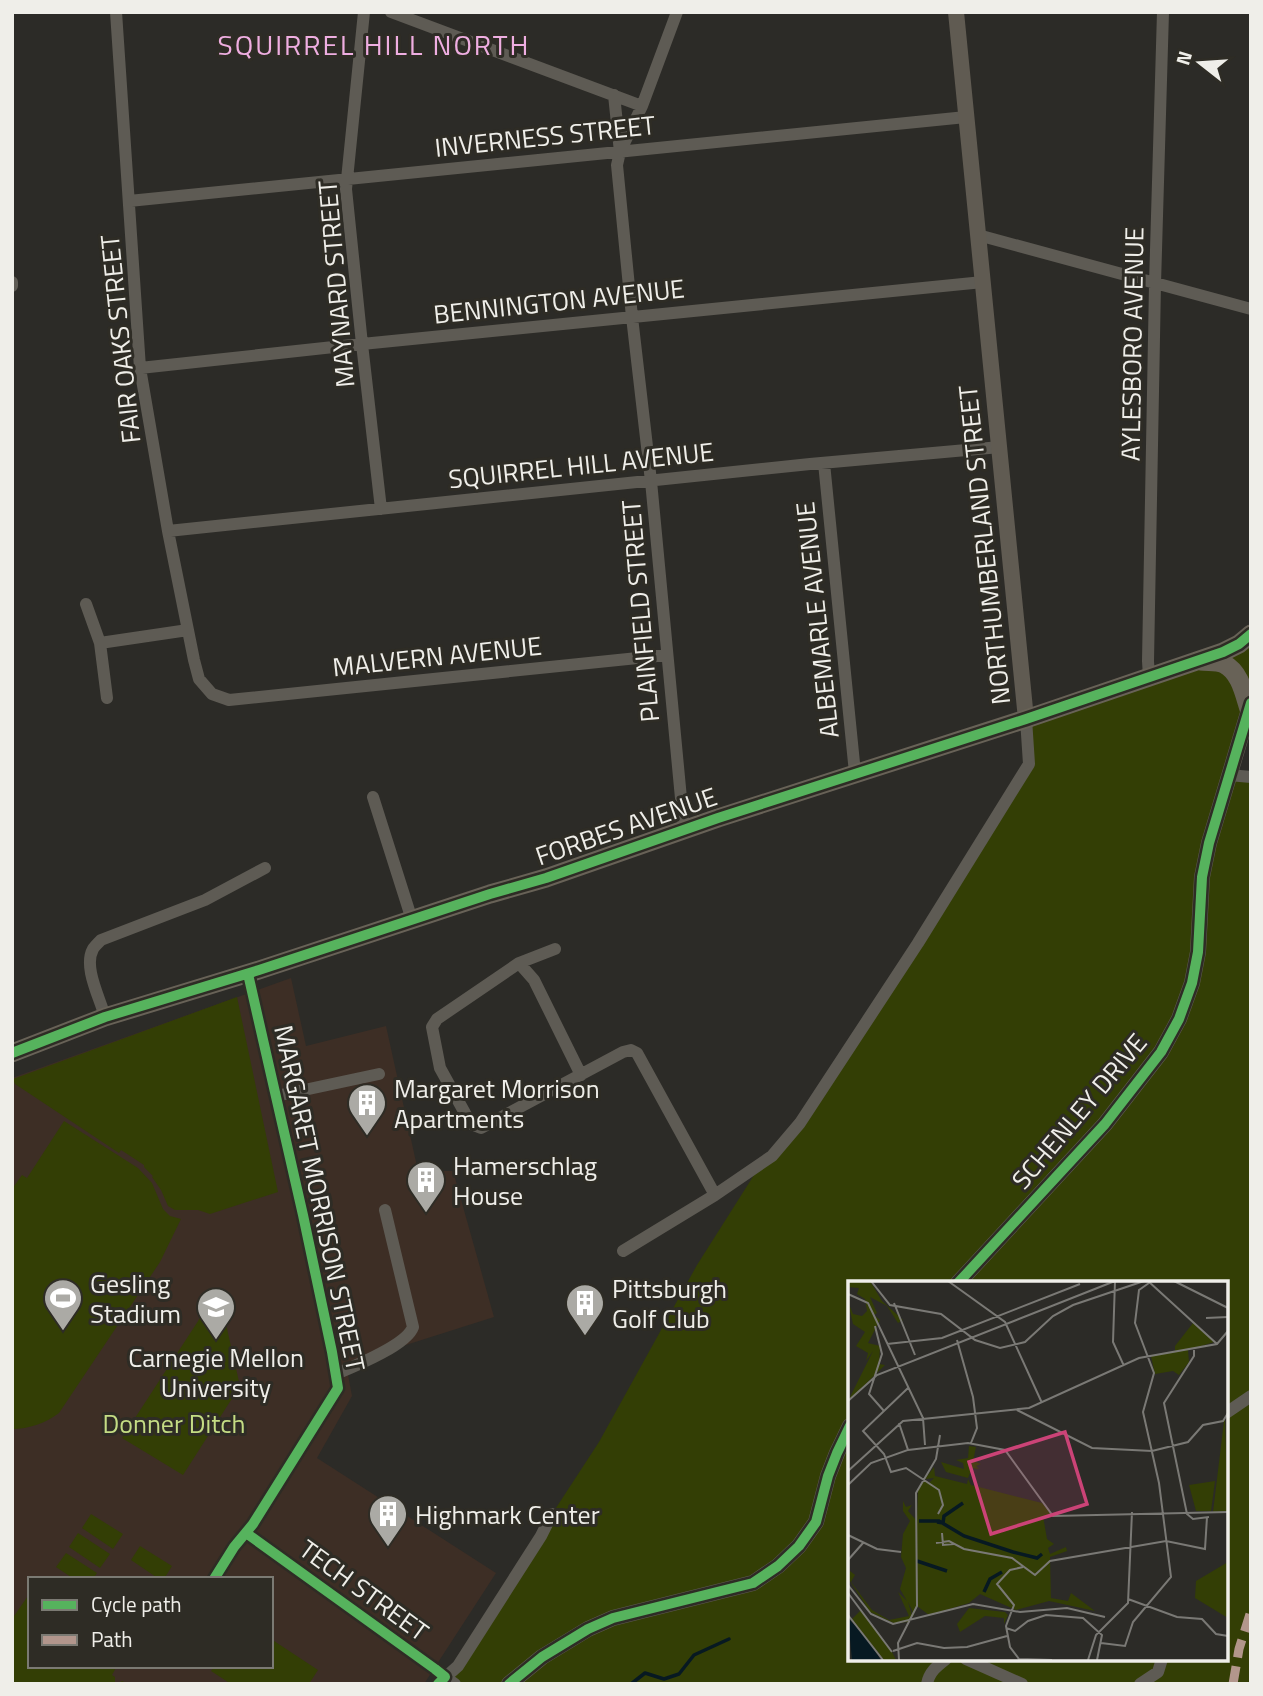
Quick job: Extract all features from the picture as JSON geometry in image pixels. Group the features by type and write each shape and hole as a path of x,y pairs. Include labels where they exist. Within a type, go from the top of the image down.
{"main road":[{"name":"FORBES AVENUE","path":"12,1053 105,1017 547,878 855,773 1026,719 1223,652 1251,634"},
{"path":"1196,661 1223,663 1232,670 1241,683 1250,706"}],"street":[{"name":"FAIR OAKS STREET","path":"117,12 140,368 188,630 199,678 212,694"},
{"name":"MAYNARD STREET","path":"363,12 346,189 381,509"},
{"path":"391,12 642,106"},
{"path":"620,152 642,106 677,12"},
{"name":"NORTHUMBERLAND STREET","path":"622,1251 715,1195 772,1156 800,1123 920,940 1029,764 956,12"},
{"name":"AYLESBORO AVENUE","path":"1149,677 1155,284 1163,12"},
{"name":"PLAINFIELD STREET","path":"614,95 620,152 617,165 651,481 684,830"},
{"name":"INVERNESS STREET","path":"129,201 966,117"},
{"path":"978,235 1251,309"},
{"name":"BENNINGTON AVENUE","path":"140,368 983,282"},
{"name":"SQUIRREL HILL AVENUE","path":"168,531 1000,447"},
{"name":"ALBEMARLE AVENUE","path":"824,463 855,773"},
{"path":"86,604 100,643 107,698"},
{"path":"100,643 188,630"},
{"name":"MALVERN AVENUE","path":"212,694 229,700 667,655"},
{"name":"SCHENLEY DRIVE","path":"960,1281 1105,1124 1161,1052 1179,1018 1192,983 1198,952 1202,877 1206,854 1250,706"},
{"path":"1229,775 1251,778"},
{"path":"373,797 412,920"},
{"path":"105,1017 90,968 94,948 102,940 205,901 265,868"},
{"path":"555,949 519,963 437,1019 432,1027 440,1068 471,1125 481,1128 631,1050 637,1054 715,1195"},
{"path":"519,963 534,980 581,1075"},
{"name":"MARGARET MORRISON STREET","path":"246,1534 338,1388 303,1215 248,974"},
{"path":"276,1096 379,1074"},
{"path":"336,1374 401,1342 411,1334 413,1327 385,1210"},
{"path":"1228,1412 1251,1396"},
{"path":"509,1684 542,1657 588,1629 613,1618 753,1583 778,1566 799,1546 816,1522 828,1476 848,1430"},
{"path":"446,1682 541,1536 552,1514"},
{"name":"TECH STREET","path":"246,1534 446,1682"},
{"path":"927,1684 936,1666 943,1661"},
{"path":"970,1661 1022,1684"},
{"path":"1140,1684 1158,1672 1161,1661"}],"shaded area":[{"name":"Carnegie Mellon University","path":"291,978 306,1046 386,1026 418,1171 453,1171 494,1317 346,1364 352,1396 317,1458 496,1573 424,1684 12,1684 12,1078"}],"green space":[{"path":"1251,634 1251,703 1229,775 1251,777 1251,1684 441,1684 599,1442 697,1265 766,1156 813,1106 1029,765 1026,719"},
{"path":"237,997 278,1192 210,1214 198,1210 175,1210 168,1206 153,1176 144,1165 121,1150 119,1153 15,1084 13,1079"},
{"name":"Gesling Stadium","path":"64,1121 138,1168 152,1183 163,1209 170,1216 181,1219 160,1262 59,1413 37,1425 12,1429 12,1189 22,1175 27,1178"},
{"name":"Donner Ditch","path":"215,1295 220,1298 240,1386 183,1475 122,1438"},
{"path":"91,1514 123,1534 113,1549 82,1528"},
{"path":"78,1533 110,1554 100,1568 69,1547"},
{"path":"140,1546 172,1566 165,1577 156,1577 131,1560"},
{"path":"66,1553 97,1573 94,1577 71,1577 56,1567"},
{"path":"28,1596 28,1668 116,1668 112,1675 115,1682 124,1682 122,1684 12,1684 12,1619"},
{"path":"273,1640 318,1670 309,1684 231,1684 211,1671 213,1668 273,1668"}],"waterway":[{"path":"631,1684 645,1673 664,1679 679,1674 694,1655 729,1639"}],"marked path":[{"path":"1233,1684 1239,1649 1251,1611"}],"cycle path":[{"path":"12,1053 105,1017 546,878 718,818 1026,719 1223,652 1251,634"},
{"path":"960,1281 1105,1124 1161,1052 1179,1019 1192,983 1198,952 1202,877 1209,843 1251,703"},
{"path":"215,1577 234,1547 253,1524 338,1388 303,1215 248,974"},
{"path":"509,1684 542,1657 588,1629 613,1618 753,1583 778,1566 799,1546 816,1522 828,1476 848,1430"},
{"path":"246,1533 435,1669 445,1677 438,1684"}],"place":[{"name":"Margaret Morrison Apartments","path":"367,1137"},
{"name":"Hamerschlag House","path":"426,1214"},
{"name":"Gesling Stadium","path":"63,1332"},
{"name":"Pittsburgh Golf Club","path":"585,1337"},
{"name":"Carnegie Mellon University","path":"216,1341"},
{"name":"Highmark Center","path":"388,1548"}],"district":[{"name":"SQUIRREL HILL NORTH","path":"374,44"}]}
